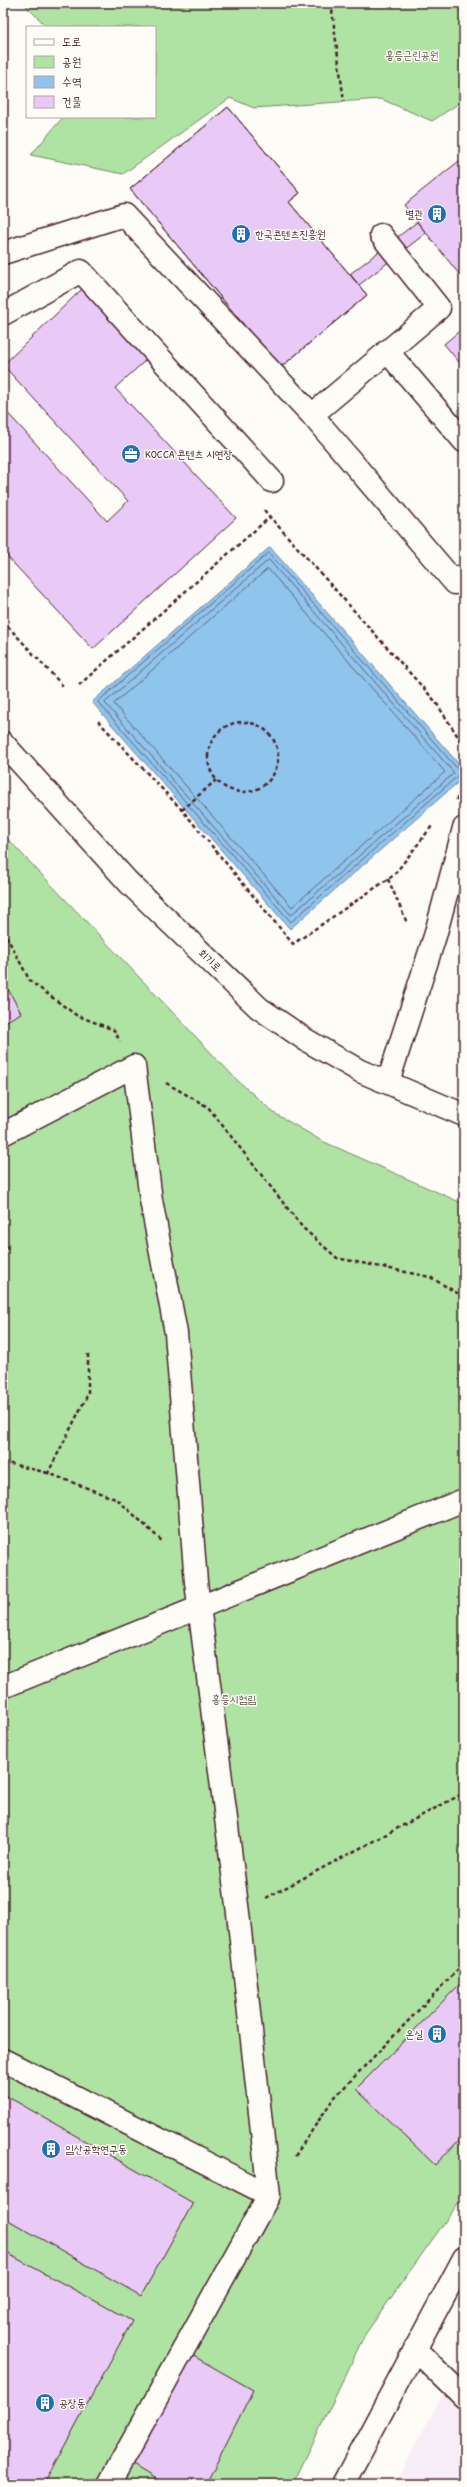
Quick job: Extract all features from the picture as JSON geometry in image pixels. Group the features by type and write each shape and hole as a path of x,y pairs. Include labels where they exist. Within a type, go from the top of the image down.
{"main road":[{"path":"3,254 124,215 312,415 455,583 464,575"},
{"path":"312,415 439,308 381,235"},
{"path":"3,314 81,271 272,481"},
{"path":"387,351 464,441"},
{"name":"회기로","path":"3,743 130,883 259,1008 306,1040 360,1071 464,1115"},
{"path":"388,1082 435,936 464,828"},
{"path":"3,1134 134,1066 151,1200 176,1333 195,1570 238,1913 269,2195 109,2484"},
{"path":"3,1687 464,1500"},
{"path":"3,2060 269,2195"},
{"path":"343,2484 464,2258"},
{"path":"415,2349 464,2397"}],"path":[{"path":"331,3 344,102"},
{"path":"79,685 270,517 435,701 464,746"},
{"path":"3,621 63,686"},
{"path":"98,721 182,810 294,944 394,875 437,820"},
{"path":"240,722 256,724 269,734 274,741 278,759 277,768 267,783 255,790 242,792 225,787 216,780 210,768 208,752 214,737 218,732 232,724 240,722"},
{"path":"182,810 216,780"},
{"path":"3,930 30,981 76,1015 114,1030 134,1066 208,1107 303,1228 337,1258 430,1277 464,1297"},
{"path":"3,1240 9,1251"},
{"path":"48,1473 88,1394 88,1354"},
{"path":"3,1462 48,1473 118,1500 195,1570"},
{"path":"238,1913 464,1793"},
{"path":"269,2195 333,2099 464,1963"}],"shaded area":[{"path":"464,2356 464,2484 394,2484"}],"green space":[{"name":"홍릉근린공원","path":"30,3 464,3 464,100 432,121 381,99 254,108 230,98 123,174 31,155 62,118 156,118 156,26 46,26 26,6"},
{"name":"홍릉시험림","path":"3,834 236,1079 274,1113 322,1141 464,1204 464,2195 366,2333 293,2484 3,2484"}],"water":[{"path":"270,547 464,770 464,777 290,929 92,702"}],"building":[{"name":"한국콘텐츠진흥원","path":"228,107 300,193 289,202 367,295 280,368 130,189"},
{"name":"한국콘텐츠진흥원","path":"228,107 300,193 289,202 367,295 280,368 130,189"},
{"name":"별관","path":"464,157 464,270 459,274 404,205"},
{"path":"417,222 426,233 359,285 350,274"},
{"name":"KOCCA 콘텐츠 시연장","path":"82,289 147,359 115,388 236,518 93,649 3,552 3,408 107,521 128,501 3,365"},
{"path":"464,327 464,368 444,344"},
{"path":"3,980 21,1013 3,1023"},
{"name":"온실","path":"464,1980 464,2135 435,2165 356,2089"},
{"name":"임산공학연구동","path":"3,2094 193,2203 141,2296 3,2217"},
{"name":"공장동","path":"3,2251 132,2321 44,2484 3,2484"},
{"path":"183,2350 253,2390 206,2484 164,2484 123,2459"}],"place":[{"name":"별관","path":"437,214"},
{"name":"한국콘텐츠진흥원","path":"241,234"},
{"name":"KOCCA 콘텐츠 시연장","path":"131,454"},
{"name":"온실","path":"437,2034"},
{"name":"임산공학연구동","path":"51,2149"},
{"name":"공장동","path":"45,2403"}]}
